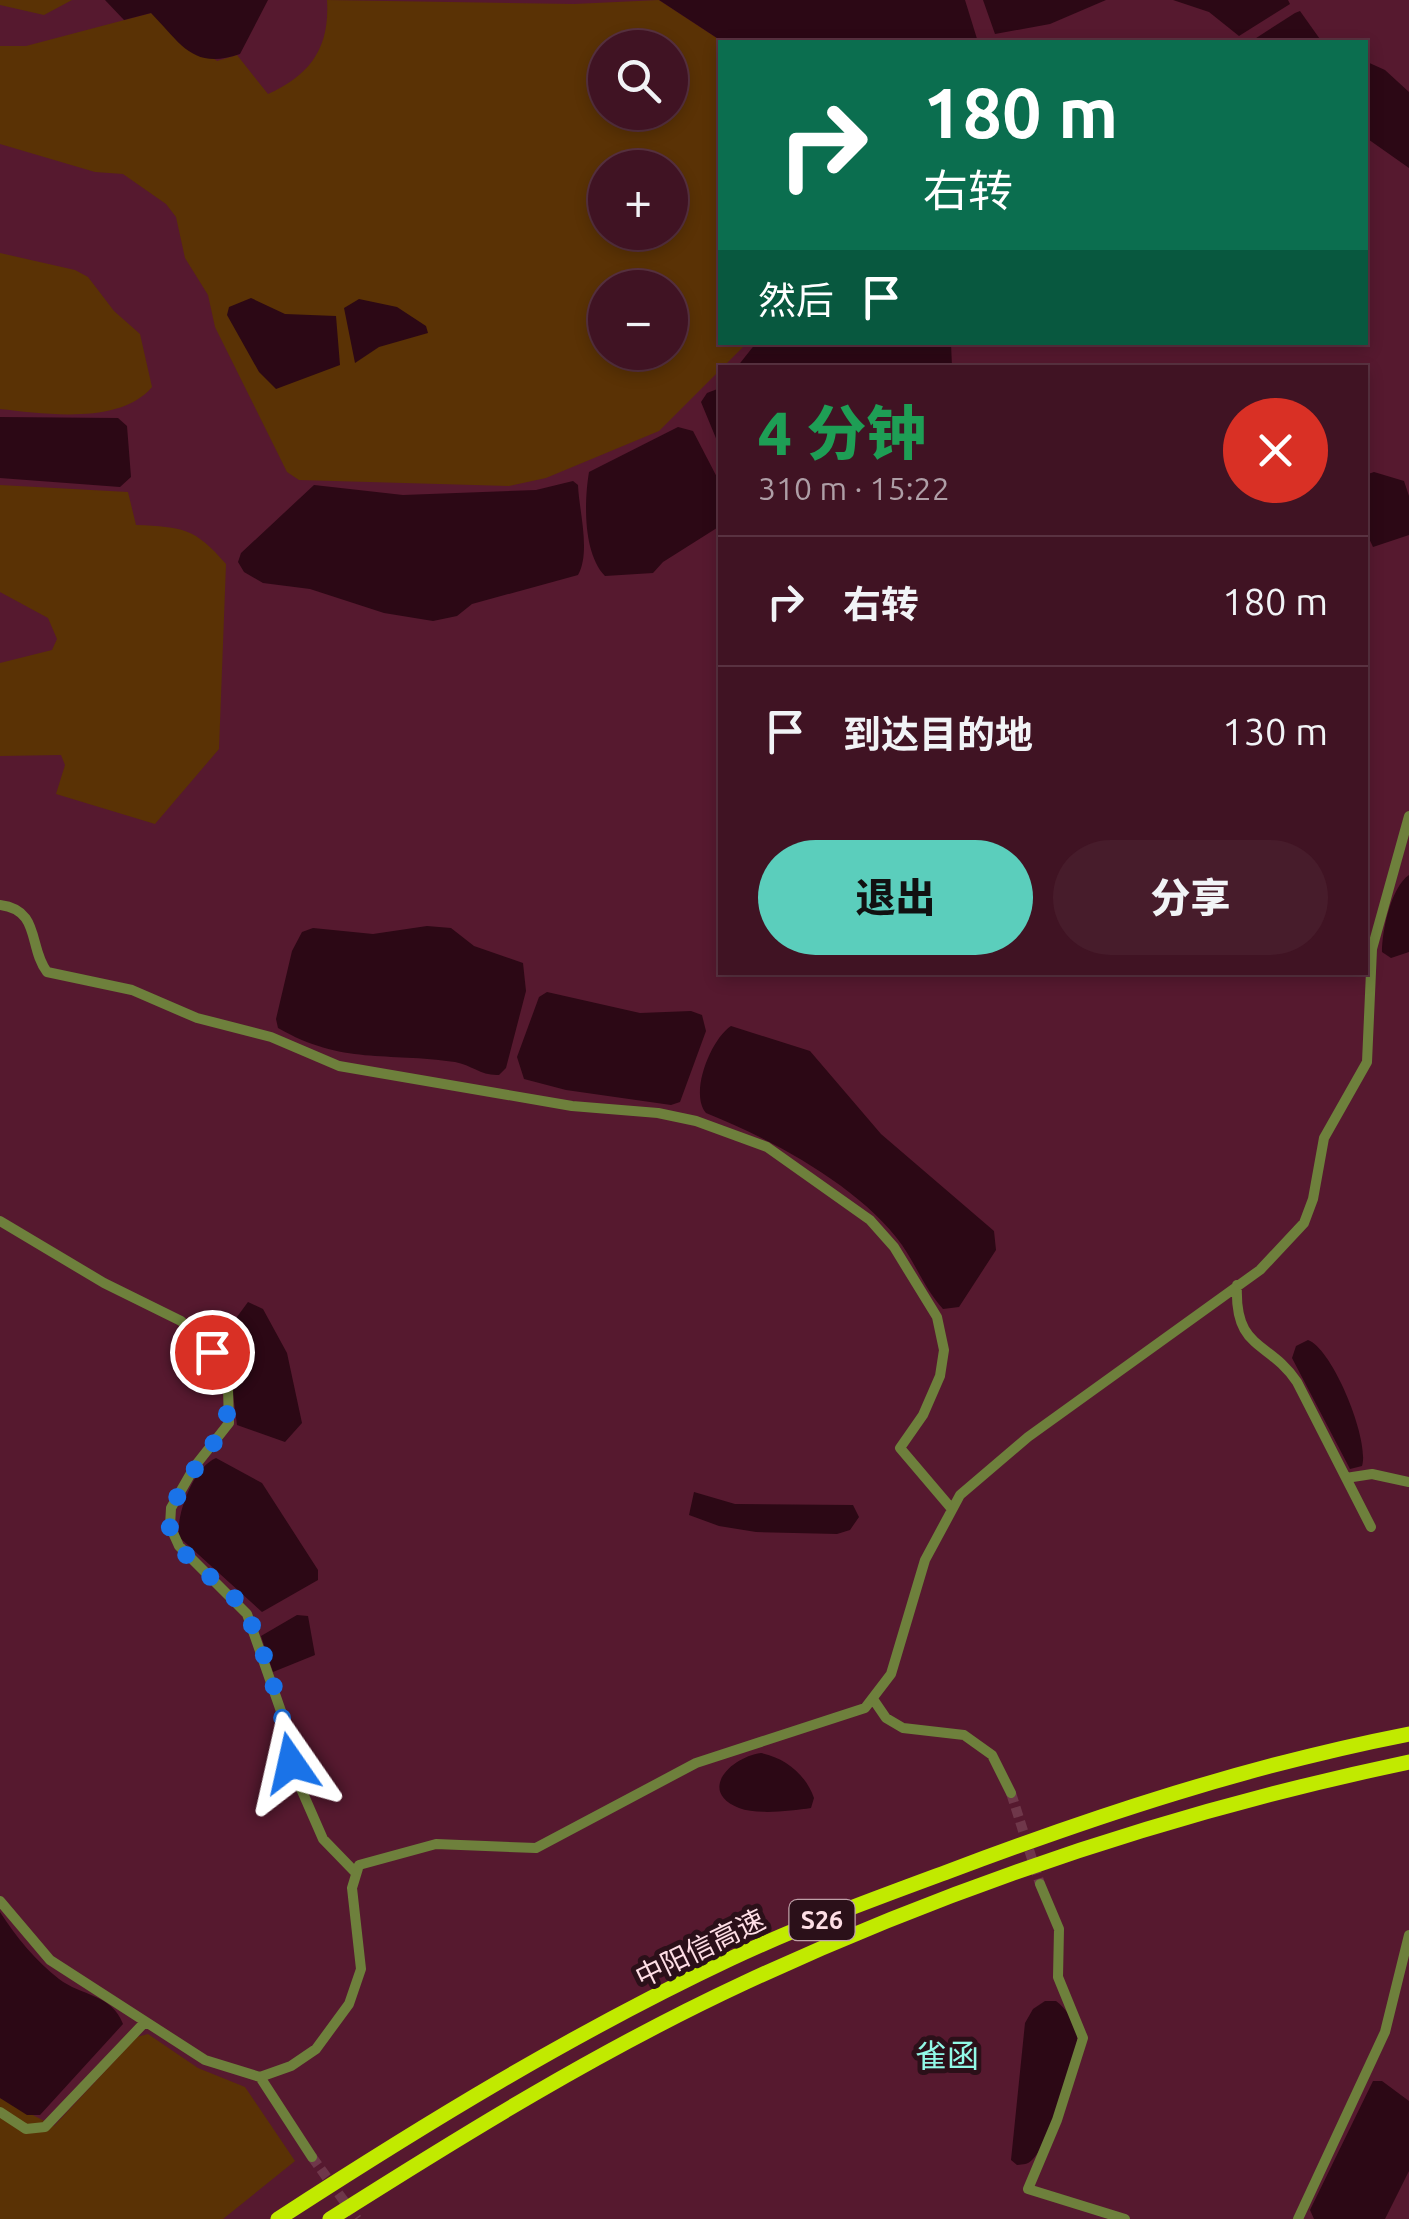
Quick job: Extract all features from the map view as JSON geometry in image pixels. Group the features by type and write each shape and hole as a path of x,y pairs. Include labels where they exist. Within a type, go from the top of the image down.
{"highway":[{"name":"中阳信高速","path":"278,2219 532,2064 682,1982 775,1939 1134,1804 1260,1767 1409,1734"},
{"name":"中阳信高速","path":"330,2219 562,2079 695,2007 786,1965 1024,1872 1160,1826 1267,1794 1409,1762"}],"street":[{"path":"0,1900 43,1955 216,2066 260,2077 291,2066 316,2049 349,2004 361,1969 352,1888 355,1872 374,1858 436,1844 536,1848 696,1762 865,1708 891,1674 925,1560 951,1508 995,1462 1286,1248 1304,1224 1313,1200 1324,1138 1365,1067 1372,949 1409,816"},
{"path":"0,905 16,908 28,918 48,972 132,990 198,1018 271,1038 314,1058 366,1072 461,1084 572,1106 658,1113 696,1121 767,1147 870,1220 894,1247 937,1316 944,1350 940,1376 923,1416 900,1448 951,1508"},
{"path":"0,1221 104,1283 181,1321 215,1358 228,1389 228,1423 195,1466 171,1508 170,1526 179,1546 246,1614 289,1734 295,1774 323,1839 355,1872"},
{"path":"1237,1285 1240,1319 1250,1340 1256,1349 1286,1365 1371,1528"},
{"path":"1346,1478 1372,1474 1409,1482"},
{"path":"873,1698 886,1718 903,1728 964,1735 992,1755 1011,1793"},
{"path":"1040,1884 1059,1930 1058,1976 1083,2038 1058,2120 1028,2189 1125,2219"},
{"path":"1298,2219 1385,2032 1409,1935"},
{"path":"0,2112 26,2128 46,2127 145,2022"},
{"path":"260,2077 312,2157"}],"shaded area":[{"path":"0,0 72,0 44,15 0,5"},
{"path":"105,0 268,0 240,54 211,59 180,44 151,13 124,20"},
{"path":"327,0 574,4 659,0 720,40 718,345 745,345 725,365 718,365 718,372 659,431 546,478 509,486 299,480 287,472 215,327 208,295 185,258 176,217 166,204 123,174 95,172 0,144 0,46 26,46 151,13 217,61 237,55 268,94 306,69 321,46"},
{"path":"659,0 965,0 977,40 720,40"},
{"path":"983,0 1106,0 1050,24 995,34"},
{"path":"1173,0 1288,0 1290,4 1239,36 1209,12"},
{"path":"1300,11 1321,40 1253,40"},
{"path":"1368,62 1385,70 1409,92 1409,168 1368,139"},
{"path":"0,253 75,270 88,277 114,311 140,334 152,387 138,399 102,412 59,414 0,409"},
{"path":"251,298 285,314 336,316 340,365 276,389 259,372 227,315 229,307"},
{"path":"359,299 397,307 426,326 428,333 379,347 355,363 344,308"},
{"path":"754,345 951,345 952,365 739,365"},
{"path":"718,389 718,443 701,402 707,393"},
{"path":"0,417 118,418 127,426 131,477 120,487 0,478"},
{"path":"678,427 693,431 718,479 718,527 663,562 653,573 605,576 589,541 589,472"},
{"path":"1374,472 1404,481 1409,496 1409,535 1373,547 1368,536 1368,474"},
{"path":"573,481 578,485 584,543 578,575 472,604 457,616 433,621 384,613 310,589 263,583 244,572 238,562 241,553 314,485 403,495 536,490"},
{"path":"0,485 128,492 136,525 187,532 226,564 219,749 155,824 56,794 65,765 61,755 0,756 0,663 52,650 57,639 48,618 0,592"},
{"path":"1409,875 1409,952 1391,958 1382,952 1386,922 1397,889"},
{"path":"427,926 451,928 474,946 523,963 526,991 506,1068 499,1075 455,1062 323,1048 278,1028 276,1019 292,951 302,932 313,928 373,934"},
{"path":"547,992 640,1013 691,1011 702,1015 706,1031 680,1102 671,1105 566,1090 524,1079 517,1057 539,997"},
{"path":"731,1026 810,1051 881,1134 994,1231 996,1250 959,1307 943,1309 902,1245 839,1185 786,1151 706,1113 701,1104 701,1080 716,1042"},
{"path":"248,1302 263,1309 287,1353 302,1423 285,1442 237,1425 233,1394 214,1348"},
{"path":"1308,1340 1328,1360 1347,1397 1360,1437 1362,1466 1350,1469 1292,1358 1296,1346"},
{"path":"216,1458 262,1483 318,1570 318,1580 262,1612 179,1537 180,1516 188,1492 201,1471"},
{"path":"694,1492 735,1504 853,1505 859,1517 850,1530 837,1534 756,1532 719,1526 689,1515"},
{"path":"297,1615 308,1616 315,1655 273,1672 261,1636"},
{"path":"761,1753 787,1763 800,1775 814,1798 811,1808 755,1811 727,1801 721,1793 723,1776 739,1761"},
{"path":"0,1912 51,1972 68,1985 104,2001 123,2024 40,2115 27,2115 0,2098"},
{"path":"1045,2001 1056,2001 1071,2019 1077,2036 1075,2052 1046,2139 1032,2160 1017,2165 1011,2160 1025,2023 1033,2009"},
{"path":"148,2034 198,2068 245,2087 295,2161 223,2219 0,2219 0,2098 54,2126 137,2037"},
{"path":"1373,2081 1382,2081 1409,2101 1409,2171 1385,2219 1314,2219 1310,2210"}],"tunnel":[{"path":"1011,1793 1040,1884"},
{"path":"312,2157 357,2219"}],"district":[{"name":"雀函","path":"947,2056"}],"route":[{"path":"212,1352 228,1389 228,1423 219,1440 195,1466 171,1508 170,1526 179,1546 240,1603 246,1614 289,1734 291,1763"}]}
